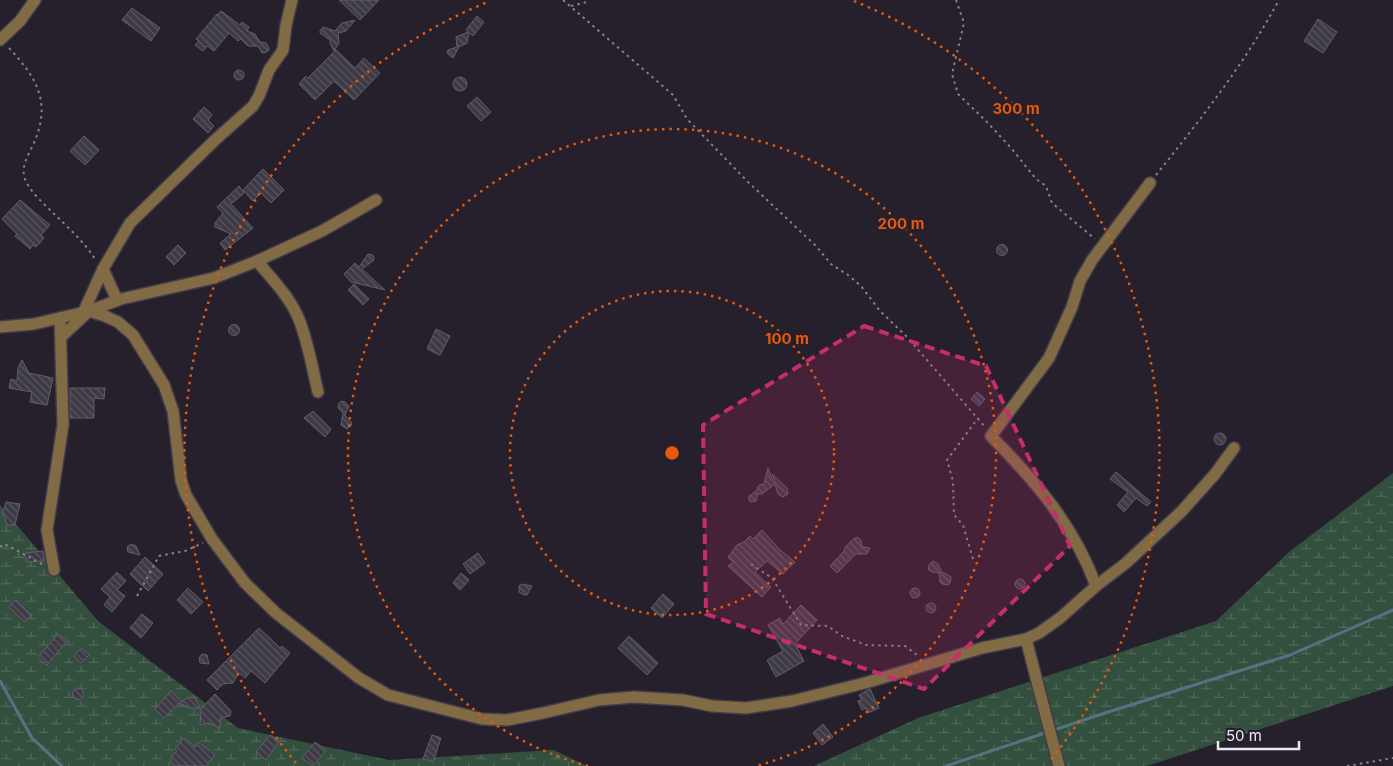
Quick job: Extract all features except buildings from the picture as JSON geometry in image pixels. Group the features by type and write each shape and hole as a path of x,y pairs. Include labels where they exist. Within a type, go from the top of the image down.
{"street":[{"path":"2,42 35,0"},
{"path":"61,337 86,312 103,269 130,223 215,140 253,106 269,70 283,50 292,0"},
{"path":"1096,586 1078,544 1064,522 1032,480 991,436 1049,358 1072,307 1080,281 1102,245 1150,183"},
{"path":"0,327 34,324 86,312 117,300 214,278 257,261 322,231 376,200"},
{"path":"257,261 284,294 298,316 307,344 318,392"},
{"path":"103,269 117,300"},
{"path":"86,312 105,316 118,322 133,335 164,385 173,411 181,480 186,495 212,539 245,583 276,613 360,678 388,695 482,719 507,720 599,700 634,697 683,700 712,706 746,708 856,686 982,648 1026,639 1039,633 1060,618 1096,586 1126,563 1182,511 1215,474 1234,448"},
{"path":"54,570 47,530 63,425 60,318"},
{"path":"1026,639 1059,766"}],"path":[{"path":"563,0 673,95 687,119 748,182 816,246 831,264 861,286 880,310 907,336 978,418 991,436"},
{"path":"571,6 587,2 588,0"},
{"path":"956,0 964,24 952,74 958,94 1012,149 1036,179 1046,186 1052,203 1102,245"},
{"path":"1150,183 1208,110 1262,32 1279,0"},
{"path":"2,42 22,63 40,93 42,104 43,114 40,128 23,168 24,177 35,195 82,242 103,269"},
{"path":"974,559 963,525 954,515 953,481 947,460 978,418"},
{"path":"137,596 159,556 185,551 212,539"},
{"path":"0,547 6,544 54,570"},
{"path":"751,564 772,578 802,625 828,626 842,636 866,645 905,646 929,664"},
{"path":"1347,766 1393,758"}],"highlighted area":[{"path":"864,326 986,366 1070,546 924,689 706,614 703,425"}],"green space":[{"path":"1393,473 1393,686 1147,766 814,766 918,718 1216,621 1289,552"},
{"path":"0,505 98,621 238,728 389,760 554,750 587,766 0,766"}],"waterway":[{"path":"946,766 1105,713 1290,655 1393,610"},
{"path":"0,681 32,738 62,766"}]}
